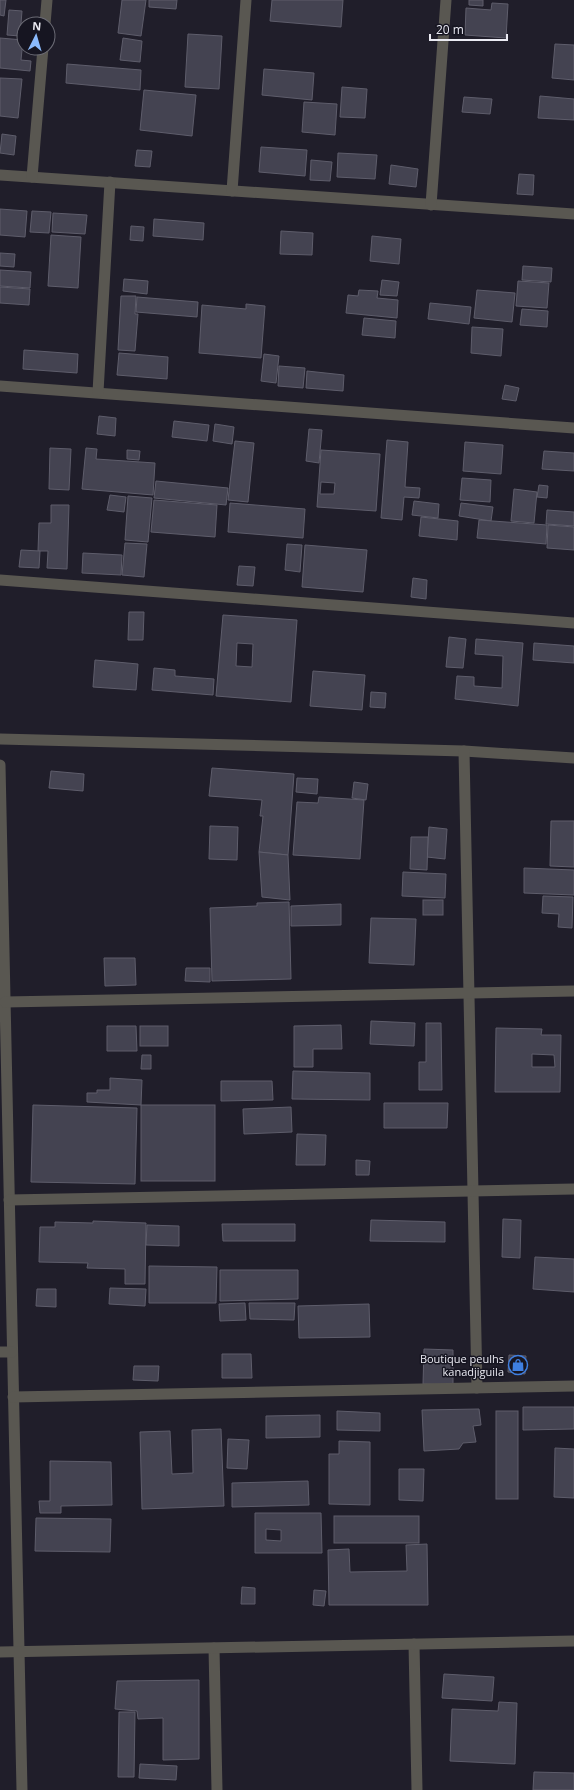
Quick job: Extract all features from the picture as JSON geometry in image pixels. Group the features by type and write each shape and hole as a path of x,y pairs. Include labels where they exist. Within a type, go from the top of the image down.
{"street":[{"path":"46,16 47,0"},
{"path":"232,191 246,0"},
{"path":"431,205 446,0"},
{"path":"32,177 42,56"},
{"path":"0,175 574,214"},
{"path":"98,392 110,182"},
{"path":"0,386 574,428"},
{"path":"0,580 574,623"},
{"path":"0,739 464,751 574,758"},
{"path":"464,751 477,1388"},
{"path":"0,765 22,1790"},
{"path":"5,1002 574,991"},
{"path":"9,1200 574,1189"},
{"path":"0,1352 12,1352"},
{"path":"13,1397 574,1386"},
{"path":"0,1652 574,1641"},
{"path":"414,1644 417,1790"},
{"path":"214,1648 217,1790"}],"building":[{"path":"0,0 6,0 4,16 0,15"},
{"path":"122,0 146,0 141,36 118,33"},
{"path":"149,0 177,0 176,9 149,7"},
{"path":"272,0 343,0 341,27 270,21"},
{"path":"469,0 483,0 483,6 469,5"},
{"path":"492,3 508,4 506,38 465,35 466,8 491,10"},
{"path":"9,10 22,11 22,16 16,16 16,36 7,35"},
{"path":"188,34 222,36 219,89 185,87"},
{"path":"0,38 16,39 16,56 21,56 21,60 31,61 30,71 0,68"},
{"path":"123,38 142,41 140,62 120,60"},
{"path":"555,44 574,45 574,80 552,78"},
{"path":"67,64 141,70 140,90 66,83"},
{"path":"264,69 314,73 312,100 262,95"},
{"path":"0,78 22,79 18,118 0,116"},
{"path":"342,87 367,89 365,118 340,117"},
{"path":"144,90 196,95 192,136 140,130"},
{"path":"540,96 574,99 574,120 538,118"},
{"path":"464,97 492,99 490,114 462,112"},
{"path":"304,102 337,104 335,135 302,132"},
{"path":"2,134 16,136 14,155 0,153"},
{"path":"261,147 307,150 305,176 259,172"},
{"path":"137,150 152,151 150,167 135,166"},
{"path":"338,153 377,155 375,179 337,177"},
{"path":"311,160 332,162 330,181 310,180"},
{"path":"391,165 418,169 416,187 389,184"},
{"path":"519,174 534,175 533,195 517,194"},
{"path":"0,209 27,211 25,237 0,235"},
{"path":"32,211 51,212 49,233 30,232"},
{"path":"53,213 87,215 85,234 52,232"},
{"path":"154,219 204,223 203,240 153,236"},
{"path":"131,226 144,227 143,241 130,240"},
{"path":"281,231 313,233 312,255 280,254"},
{"path":"51,235 81,237 78,288 48,286"},
{"path":"372,236 401,239 399,264 370,261"},
{"path":"0,253 15,254 14,267 0,266"},
{"path":"523,266 552,268 551,282 522,280"},
{"path":"0,270 31,272 30,288 0,286"},
{"path":"124,279 148,281 147,294 123,291"},
{"path":"382,280 399,282 397,296 380,295"},
{"path":"518,281 549,283 547,308 516,306"},
{"path":"0,287 30,289 29,305 0,303"},
{"path":"359,290 378,291 377,298 398,300 397,318 346,313 348,295 358,296"},
{"path":"477,290 515,293 512,322 474,318"},
{"path":"121,296 136,296 135,314 138,314 135,351 118,350"},
{"path":"137,297 198,302 197,317 136,312"},
{"path":"430,303 471,307 469,324 428,319"},
{"path":"246,304 265,306 261,358 199,353 202,305 246,309"},
{"path":"522,309 548,311 547,327 520,325"},
{"path":"364,318 396,321 395,338 362,335"},
{"path":"472,327 503,329 501,356 471,353"},
{"path":"24,350 78,354 77,373 23,369"},
{"path":"119,353 168,357 167,379 117,375"},
{"path":"264,354 279,356 276,383 261,381"},
{"path":"279,366 305,368 303,388 278,386"},
{"path":"307,371 344,375 343,391 306,388"},
{"path":"505,385 519,388 516,401 502,399"},
{"path":"99,416 116,418 115,436 97,434"},
{"path":"174,421 209,425 207,441 172,437"},
{"path":"215,424 234,427 232,444 213,441"},
{"path":"309,429 322,430 319,463 306,461"},
{"path":"387,440 408,442 405,487 420,488 419,498 404,497 402,520 381,518"},
{"path":"235,441 254,443 248,502 228,500"},
{"path":"465,442 503,445 501,474 463,471"},
{"path":"50,448 71,449 69,490 49,489"},
{"path":"86,448 97,449 96,459 155,463 153,495 82,489"},
{"path":"127,450 140,451 139,460 127,459"},
{"path":"321,450 380,454 376,511 317,507","holes":["321,482 335,483 334,494 320,494"]},
{"path":"544,451 574,453 574,471 542,469"},
{"path":"462,478 491,480 490,502 460,500"},
{"path":"156,481 228,488 226,505 154,498"},
{"path":"539,485 548,486 547,498 537,497"},
{"path":"514,489 537,492 534,523 511,521"},
{"path":"110,495 126,497 124,512 107,510"},
{"path":"128,496 152,498 148,542 125,540"},
{"path":"154,500 217,505 215,537 151,532"},
{"path":"414,501 439,504 438,518 412,515"},
{"path":"230,503 305,509 303,538 228,532"},
{"path":"461,503 493,507 491,521 459,516"},
{"path":"51,505 69,505 67,569 47,568 48,551 38,551 39,523 51,523"},
{"path":"547,510 574,512 574,526 546,524"},
{"path":"421,517 458,521 457,540 419,536"},
{"path":"479,520 547,525 546,544 477,538"},
{"path":"548,525 574,527 574,550 547,548"},
{"path":"125,543 147,544 144,577 122,575"},
{"path":"287,544 302,545 300,572 285,570"},
{"path":"305,545 367,550 363,592 302,587"},
{"path":"21,550 40,551 39,568 19,567"},
{"path":"83,553 122,555 121,575 82,573"},
{"path":"239,566 255,567 253,586 237,585"},
{"path":"413,578 427,580 426,599 411,597"},
{"path":"129,612 144,612 143,640 128,640"},
{"path":"223,615 297,620 291,702 216,696","holes":["237,643 253,644 252,667 236,666"]},
{"path":"449,637 466,639 463,668 446,667"},
{"path":"476,639 523,643 518,706 455,699 457,676 474,677 474,686 502,688 503,656 475,654"},
{"path":"534,643 574,646 574,663 533,660"},
{"path":"95,660 138,664 136,690 93,687"},
{"path":"154,668 175,670 175,676 214,679 213,695 152,690"},
{"path":"313,671 365,675 362,710 310,706"},
{"path":"371,692 386,693 385,708 370,707"},
{"path":"212,768 294,774 288,855 259,852 263,816 260,816 262,800 209,796"},
{"path":"51,771 84,774 83,791 49,788"},
{"path":"297,778 318,779 317,794 296,792"},
{"path":"354,782 368,784 366,800 352,798"},
{"path":"319,797 364,800 360,859 293,855 297,802 318,803"},
{"path":"551,821 574,821 574,867 550,866"},
{"path":"210,826 238,827 237,860 209,859"},
{"path":"429,827 447,829 445,859 427,857"},
{"path":"411,837 428,837 427,870 410,869"},
{"path":"259,852 288,855 290,900 262,897"},
{"path":"524,868 574,870 574,895 524,893"},
{"path":"403,872 446,874 445,898 402,896"},
{"path":"543,896 573,897 572,928 558,927 559,914 542,913"},
{"path":"423,900 443,900 443,915 423,915"},
{"path":"289,902 291,979 212,981 210,908 257,906 257,903"},
{"path":"341,904 341,925 291,926 291,906"},
{"path":"371,918 416,919 414,965 369,963"},
{"path":"104,958 135,958 136,985 105,986"},
{"path":"186,968 210,968 210,982 185,981"},
{"path":"371,1021 415,1023 414,1046 370,1044"},
{"path":"426,1023 441,1023 442,1090 419,1090 419,1062 426,1062"},
{"path":"341,1025 342,1049 313,1049 313,1067 294,1067 294,1026"},
{"path":"107,1026 136,1026 137,1051 107,1051"},
{"path":"140,1026 168,1026 168,1046 140,1046"},
{"path":"496,1028 542,1029 541,1035 561,1035 560,1092 495,1092","holes":["532,1054 554,1055 555,1067 532,1067"]},
{"path":"142,1055 151,1055 151,1069 141,1069"},
{"path":"293,1071 370,1073 370,1100 292,1099"},
{"path":"110,1078 142,1080 141,1105 87,1102 87,1093 97,1093 97,1090 110,1090"},
{"path":"221,1081 272,1081 273,1100 221,1101"},
{"path":"384,1103 448,1103 447,1128 384,1128"},
{"path":"33,1105 137,1108 135,1184 31,1182"},
{"path":"141,1105 215,1105 215,1181 141,1181"},
{"path":"291,1107 292,1132 244,1134 243,1109"},
{"path":"297,1134 326,1135 325,1165 296,1165"},
{"path":"356,1160 370,1161 369,1175 356,1175"},
{"path":"503,1219 521,1220 520,1258 502,1257"},
{"path":"371,1220 445,1222 445,1242 370,1241"},
{"path":"93,1221 146,1223 145,1284 125,1284 125,1269 87,1268 88,1263 39,1262 40,1227 55,1227 55,1222 93,1223"},
{"path":"222,1224 295,1224 295,1241 223,1241"},
{"path":"147,1225 179,1226 179,1246 146,1245"},
{"path":"535,1257 574,1259 574,1292 533,1289"},
{"path":"149,1266 217,1267 216,1303 149,1303"},
{"path":"220,1270 298,1270 298,1299 220,1301"},
{"path":"110,1288 146,1289 145,1306 109,1304"},
{"path":"37,1289 56,1289 56,1307 36,1306"},
{"path":"245,1303 246,1320 220,1321 219,1304"},
{"path":"249,1303 295,1303 294,1320 250,1319"},
{"path":"369,1304 370,1337 299,1338 298,1306"},
{"path":"424,1349 453,1350 453,1385 423,1384"},
{"path":"222,1354 251,1354 252,1378 222,1378"},
{"path":"509,1355 526,1356 525,1374 508,1372"},
{"path":"134,1366 159,1366 158,1381 133,1380"},
{"path":"523,1407 574,1407 574,1429 523,1430"},
{"path":"479,1409 481,1425 473,1426 476,1442 463,1443 459,1449 424,1451 422,1410"},
{"path":"337,1411 380,1413 380,1431 337,1430"},
{"path":"496,1411 518,1411 518,1499 496,1499"},
{"path":"320,1415 320,1437 266,1438 266,1416"},
{"path":"221,1429 224,1506 142,1509 140,1432 170,1431 172,1474 193,1473 192,1430"},
{"path":"228,1439 249,1440 247,1469 227,1468"},
{"path":"339,1441 370,1442 370,1505 329,1504 329,1454 339,1454"},
{"path":"555,1448 574,1449 574,1498 554,1497"},
{"path":"50,1461 111,1462 112,1505 61,1506 61,1513 40,1513 39,1501 50,1501"},
{"path":"399,1469 424,1469 423,1501 399,1500"},
{"path":"308,1481 309,1505 232,1507 232,1483"},
{"path":"255,1513 321,1513 322,1553 255,1553","holes":["266,1529 281,1530 281,1541 266,1540"]},
{"path":"334,1516 419,1516 419,1543 334,1543"},
{"path":"36,1518 111,1519 110,1552 35,1551"},
{"path":"427,1544 428,1605 329,1605 328,1550 349,1549 350,1572 407,1571 406,1545"},
{"path":"242,1587 255,1588 255,1604 241,1604"},
{"path":"314,1590 326,1591 324,1606 313,1605"},
{"path":"444,1674 494,1677 492,1701 442,1698"},
{"path":"199,1680 199,1759 163,1760 163,1718 138,1719 137,1711 115,1709 117,1681"},
{"path":"499,1702 517,1703 515,1764 450,1761 452,1709 498,1711"},
{"path":"119,1712 135,1712 134,1777 118,1777"},
{"path":"140,1764 177,1766 176,1780 139,1778"},
{"path":"534,1772 574,1773 574,1790 533,1790"}],"place":[{"name":"Boutique peulhs kanadjiguila","path":"518,1365"}]}
